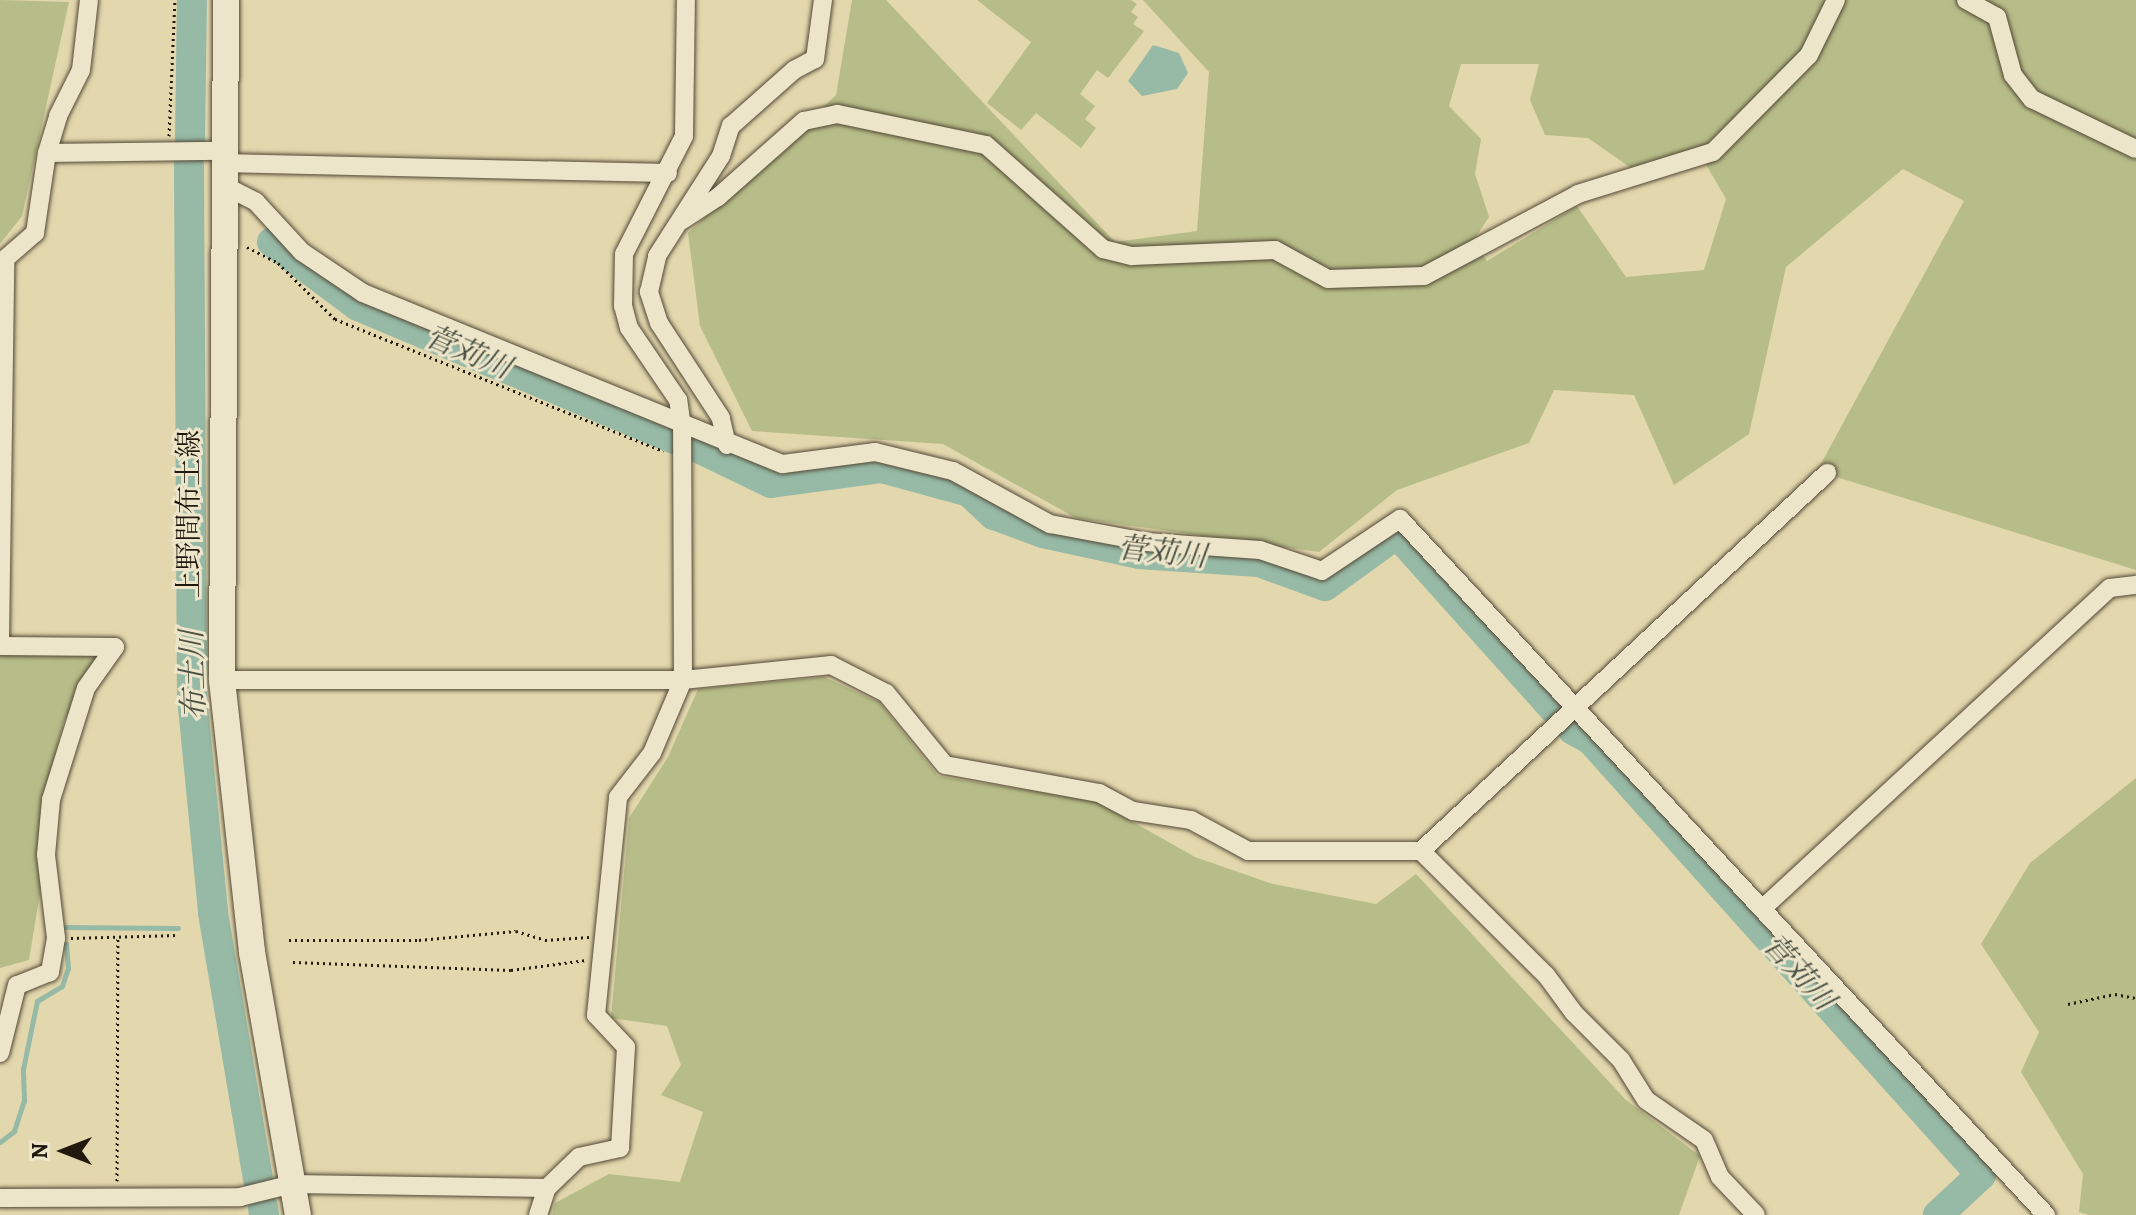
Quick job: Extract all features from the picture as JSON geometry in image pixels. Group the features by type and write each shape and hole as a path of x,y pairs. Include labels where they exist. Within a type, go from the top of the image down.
{"main road":[{"name":"上野間布土線","path":"226,0 222,235 222,680 252,952 298,1215"}],"street":[{"path":"0,1053 17,985 50,972 56,938 46,855 51,800 86,688 115,647 0,643 5,259 35,233 47,153 81,70 89,0"},
{"path":"538,1215 547,1188 579,1157 620,1148 626,1047 596,1015 618,797 652,753 683,680 682,427 678,400 629,328 623,306 624,254 668,173 684,136 686,0"},
{"path":"727,445 721,418 659,323 649,292 657,256 721,156 731,126 794,70 815,59 823,0"},
{"path":"681,221 718,197 804,121 837,114 986,145 1103,249 1132,256 1275,250 1328,279 1424,276 1578,194 1713,152 1809,55 1836,0"},
{"path":"1966,0 1997,17 2013,75 2032,99 2136,149"},
{"path":"47,153 170,152 223,166 668,173"},
{"path":"223,166 302,252 363,293 682,427 783,464 875,452 953,471 1050,524 1146,542 1260,550 1322,571 1400,519 2046,1215"},
{"path":"222,680 683,680 831,665 886,693 945,765 1099,793 1133,811 1191,820 1248,851 1421,851 1573,706 1827,473"},
{"path":"1763,908 2110,588 2136,585"},
{"path":"1421,851 1546,975 1574,1013 1621,1060 1646,1100 1704,1140 1720,1177 1756,1215"},
{"path":"0,1198 240,1197 292,1184 547,1188"}],"path":[{"path":"170,152 175,0"},
{"path":"222,235 278,263 335,319 682,458"},
{"path":"289,940 419,940 516,931 545,940 604,936"},
{"path":"56,938 178,935"},
{"path":"117,1197 118,937"},
{"path":"293,962 511,970 601,959"},
{"path":"2068,1004 2115,994 2136,998"}],"shaded area":[{"path":"0,0 69,2 22,216 0,244"},
{"path":"852,0 886,0 1115,242 1197,231 1209,72 1143,0 2136,0 2136,570 1817,471 1964,201 1903,169 1786,267 1749,434 1674,485 1634,395 1554,390 1529,443 1397,490 1319,552 1076,518 943,444 752,431 700,326 688,233 836,95","holes":["1461,64 1539,64 1530,100 1545,135 1588,138 1647,179 1704,161 1726,199 1704,270 1626,277 1577,206 1487,261 1473,241 1489,217 1475,174 1481,139 1449,106"]},
{"path":"977,0 1131,0 1137,4 1131,12 1138,17 1133,24 1144,31 1108,78 1097,70 1080,94 1095,106 1085,119 1096,128 1081,148 1036,113 1021,130 987,103 1031,42"},
{"path":"1153,45 1179,53 1188,73 1177,89 1142,96 1128,81"},
{"path":"100,652 64,721 41,807 42,881 29,960 0,968 0,653"},
{"path":"824,677 879,702 938,776 1096,801 1195,857 1273,884 1376,904 1416,874 1626,1100 1700,1156 1679,1215 552,1215 555,1203 609,1174 680,1182 703,1112 661,1095 681,1065 667,1026 611,1018 629,818 668,757 698,689"},
{"path":"2136,778 2136,1215 2089,1215 2079,1212 2083,1174 2021,1072 2039,1032 1981,944 2030,863"}],"waterway":[{"name":"布土川","path":"190,139 192,0"},
{"name":"布土川","path":"189,166 192,697 213,913 258,1179"},
{"name":"菅苅川","path":"272,242 358,306 677,440"},
{"name":"菅苅川","path":"698,448 771,483 882,468 969,492 994,515 1043,533 1139,554 1259,562 1325,586 1397,534 1553,708"},
{"name":"菅苅川","path":"1573,730 1591,740 1981,1175 1938,1215"},
{"path":"64,927 178,928"},
{"path":"0,1142 14,1131 24,1101 23,1069 37,1001 62,986 68,968 66,944"},
{"name":"布土川","path":"263,1207 264,1215"}]}
